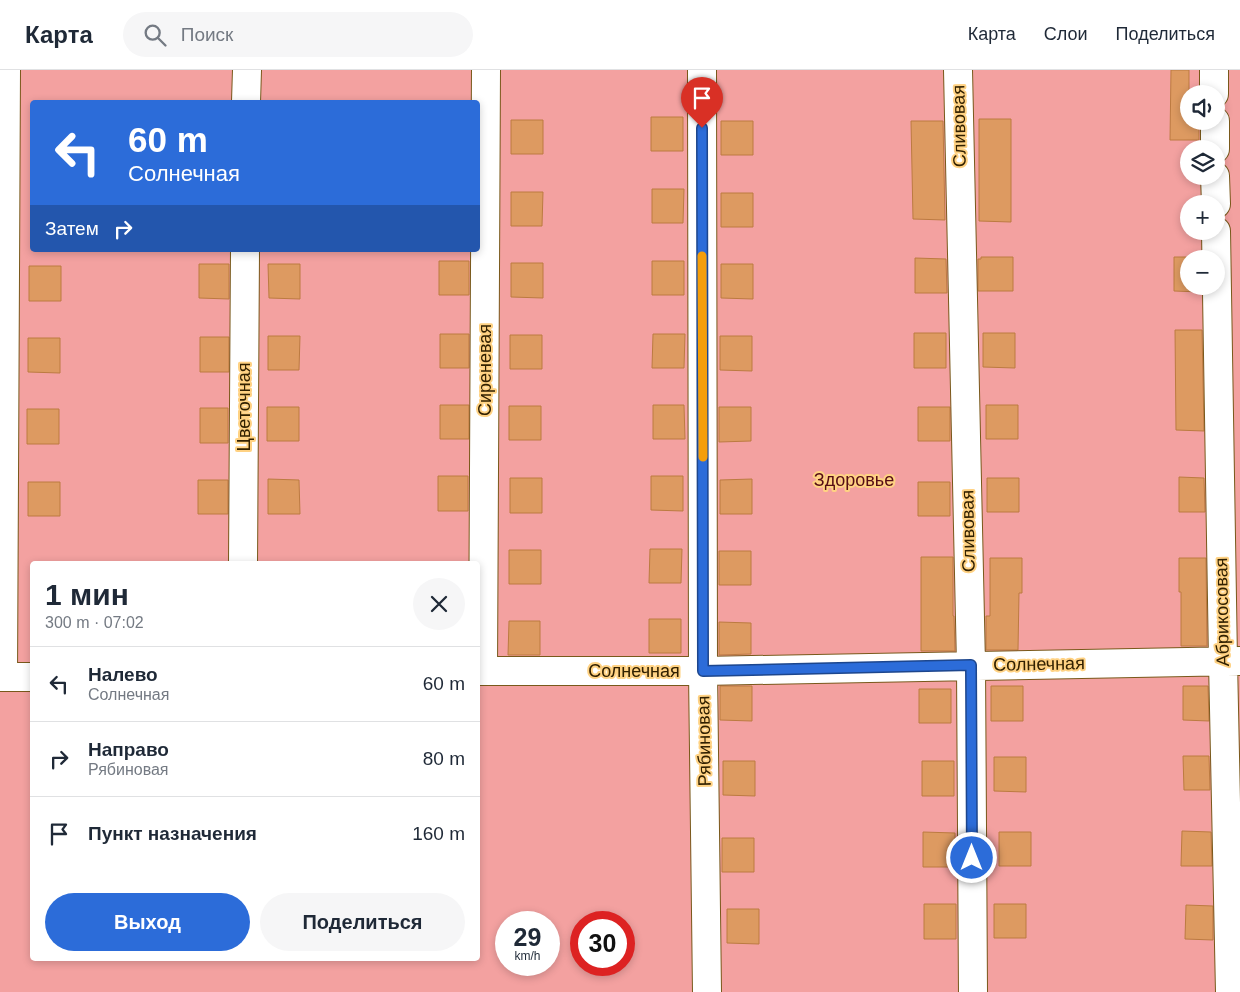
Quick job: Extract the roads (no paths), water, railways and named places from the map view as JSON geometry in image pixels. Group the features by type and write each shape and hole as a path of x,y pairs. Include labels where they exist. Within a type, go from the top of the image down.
{"street":[{"path":"6,70 1,677 30,677"},
{"path":"246,100 247,70"},
{"name":"Сиреневая","path":"480,671 486,70"},
{"name":"Рябиновая","path":"702,70 703,671 707,992"},
{"name":"Сливовая","path":"958,70 971,665 973,992"},
{"path":"1214,70 1214,85"},
{"name":"Абрикосовая","path":"1216,240 1231,661 1230,992"},
{"name":"Цветочная","path":"243,561 246,252"},
{"name":"Солнечная","path":"480,671 703,671 1231,661"}],"park label":[{"name":"Здоровье","path":"854,480"}]}
